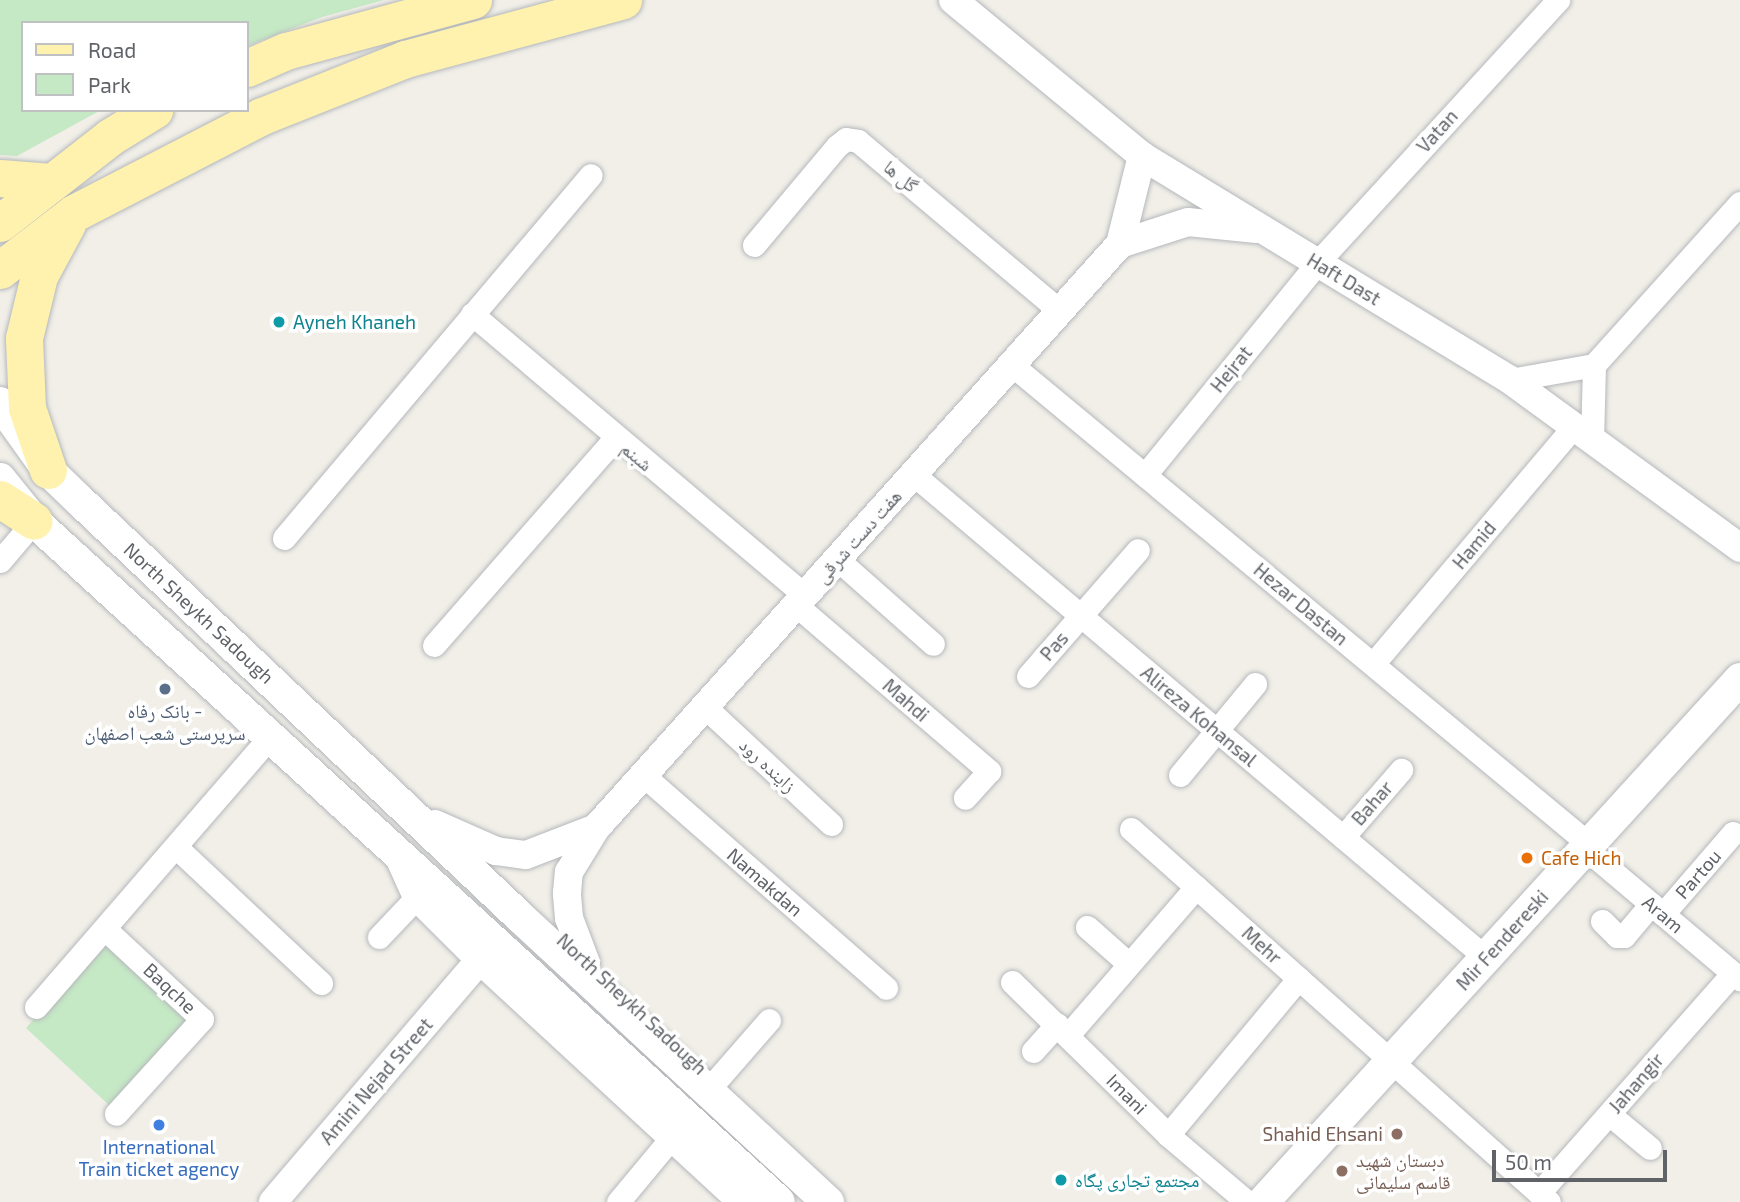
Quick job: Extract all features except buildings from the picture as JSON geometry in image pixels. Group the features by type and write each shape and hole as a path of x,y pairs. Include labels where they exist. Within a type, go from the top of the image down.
{"main road":[{"path":"283,108 262,90 254,65 286,51 473,0"},
{"path":"0,270 74,213 283,108 405,59 623,0"},
{"path":"0,223 110,137 151,112"},
{"path":"0,178 51,182"},
{"path":"48,470 27,408 24,338 39,276 74,213"},
{"name":"North Sheykh Sadough","path":"0,403 48,470 423,818 520,917 828,1202"},
{"path":"0,480 34,521 396,850 489,952 779,1202"},
{"path":"0,499 34,521"},
{"name":"Mir Fendereski","path":"1263,1202 1740,679"}],"street":[{"name":"Vatan","path":"1317,263 1558,0"},
{"name":"Haft Dast","path":"955,1 1142,156 1510,380 1740,548"},
{"name":"گل ها","path":"754,246 837,146 846,139 858,141 1060,311"},
{"path":"1120,244 1142,156"},
{"path":"284,538 591,175"},
{"path":"1583,433 1594,365 1740,204"},
{"path":"1120,244 1188,222 1262,229"},
{"name":"هفت دست شرقی","path":"586,962 569,918 567,893 569,872 596,828 1120,244"},
{"name":"Hejrat","path":"1145,475 1317,263"},
{"name":"شبنم","path":"472,314 801,600"},
{"name":"Hezar Dastan","path":"1012,365 1588,846"},
{"path":"1510,380 1594,365"},
{"name":"Hamid","path":"1373,664 1583,433"},
{"path":"434,645 615,438"},
{"name":"Alireza Kohansal","path":"913,474 1485,957"},
{"path":"0,561 34,521"},
{"name":"Pas","path":"1028,676 1138,550"},
{"path":"837,559 933,644"},
{"name":"Mahdi","path":"801,600 989,771 965,797"},
{"path":"1180,775 1255,684"},
{"name":"زاینده رود","path":"705,707 831,824"},
{"path":"36,1007 271,736"},
{"name":"Bahar","path":"1343,837 1401,770"},
{"name":"Namakdan","path":"643,775 886,988"},
{"path":"423,818 496,851 526,855 596,828"},
{"name":"North Sheykh Sadough","path":"423,818 491,871 715,1082 848,1202"},
{"name":"Mehr","path":"1131,829 1393,1060 1544,1198"},
{"name":"Partou","path":"1602,921 1617,936 1624,936 1657,909 1733,833"},
{"name":"Aram","path":"1588,846 1657,909 1737,976"},
{"path":"176,847 321,983"},
{"path":"396,850 417,897 489,952 672,1137 742,1202"},
{"path":"1033,1051 1062,1030 1129,964 1196,887"},
{"path":"379,937 417,897"},
{"path":"1087,927 1129,964"},
{"name":"Baqche","path":"104,929 202,1019 116,1114"},
{"name":"Amini Nejad Street","path":"282,1199 489,952"},
{"name":"Jahangir","path":"1544,1198 1609,1114 1737,976"},
{"path":"1168,1135 1299,978"},
{"name":"Imani","path":"1012,982 1168,1135 1247,1202"},
{"path":"715,1082 769,1020"},
{"path":"1609,1114 1650,1148"},
{"path":"618,1202 672,1137"}],"green space":[{"path":"0,0 384,0 322,17 248,46 248,21 21,21 21,112 97,112 17,156 0,155"},
{"path":"105,937 192,1017 111,1107 26,1028"}],"place":[{"name":"Ayneh Khaneh","path":"279,322"},
{"name":"بانک رفاه - سرپرستی شعب اصفهان","path":"165,689"},
{"name":"Cafe Hich","path":"1527,858"},
{"name":"International Train ticket agency","path":"159,1125"},
{"name":"Shahid Ehsani","path":"1397,1134"},
{"name":"دبستان شهید قاسم سلیمانی","path":"1342,1171"},
{"name":"مجتمع تجاری پگاه","path":"1061,1180"}]}
